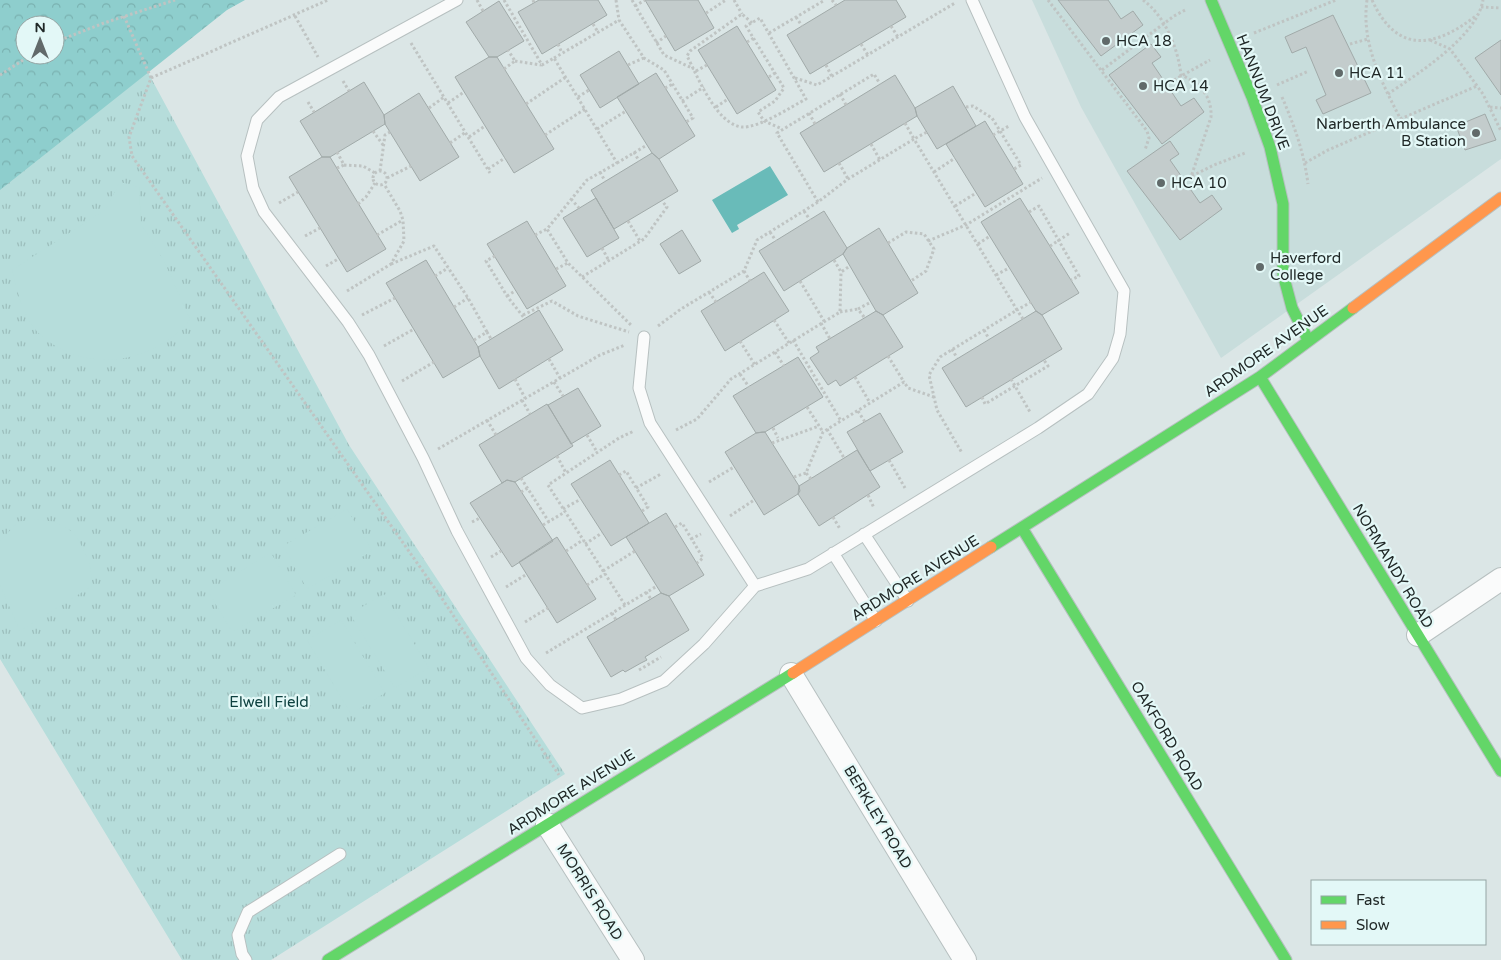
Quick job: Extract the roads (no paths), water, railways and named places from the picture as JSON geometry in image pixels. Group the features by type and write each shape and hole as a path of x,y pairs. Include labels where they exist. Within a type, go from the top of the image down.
{"street":[{"name":"HANNUM DRIVE","path":"1211,0 1265,133 1283,198 1281,251 1284,289 1293,313 1308,340"},
{"name":"ARDMORE AVENUE","path":"328,960 908,601 1260,377 1501,198"},
{"name":"NORMANDY ROAD","path":"1260,377 1501,771"},
{"name":"OAKFORD ROAD","path":"1022,528 1286,960"},
{"path":"1418,635 1501,579"},
{"name":"BERKLEY ROAD","path":"791,674 965,960"},
{"name":"MORRIS ROAD","path":"547,824 633,960"}],"lane":[{"path":"457,0 279,97 258,120 247,156 253,188 264,212 348,322 369,355 423,458 457,531 510,631 530,663 550,685 582,708 621,699 664,681 704,644 756,586 808,569 1038,428 1088,394 1113,358 1120,334 1124,292 1025,117 972,0"},
{"path":"644,337 639,388 650,423 756,586"},
{"path":"864,534 908,601"},
{"path":"833,553 876,621"},
{"path":"246,960 242,954 238,935 248,912 340,854"}],"place":[{"name":"HCA 18","path":"1106,41"},
{"name":"HCA 11","path":"1339,73"},
{"name":"HCA 14","path":"1143,86"},
{"name":"Narberth Ambulance B Station","path":"1476,133"},
{"name":"HCA 10","path":"1161,183"},
{"name":"Haverford College","path":"1260,267"}],"park label":[{"name":"Elwell Field","path":"269,702"}]}
